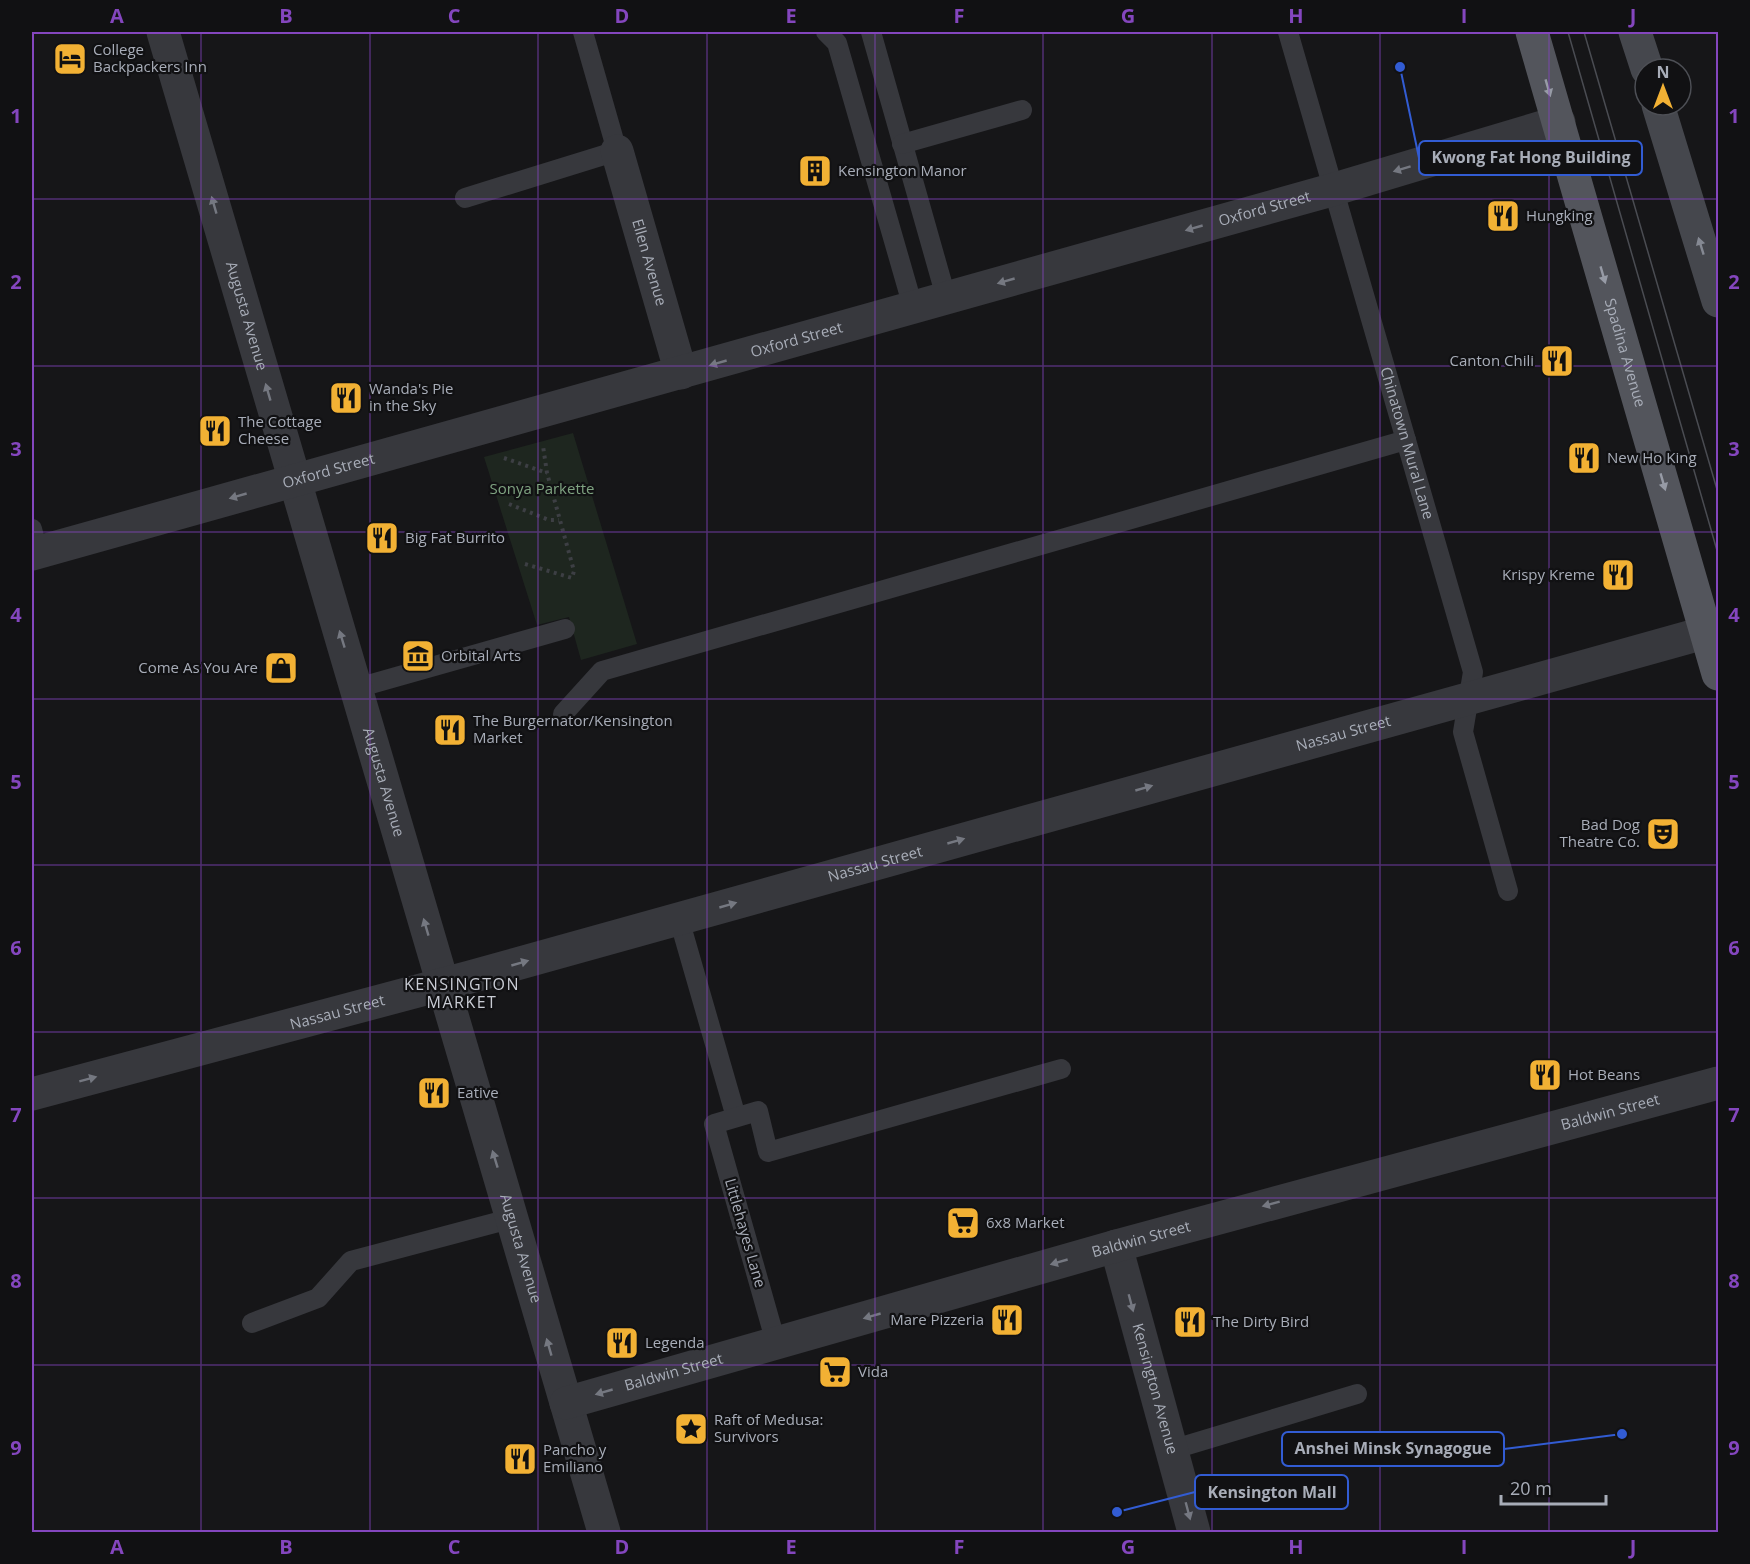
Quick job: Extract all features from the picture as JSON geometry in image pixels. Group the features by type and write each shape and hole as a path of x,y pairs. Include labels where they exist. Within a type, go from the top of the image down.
{"main road":[{"name":"Spadina Avenue","path":"1532,32 1712,630 1719,674"},
{"path":"1635,32 1643,57"},
{"path":"1662,117 1719,301"}],"street":[{"name":"Augusta Avenue","path":"163,32 604,1533"},
{"name":"Oxford Street","path":"34,545 294,480 681,374 946,297 1335,189 1559,122"},
{"name":"Ellen Avenue","path":"617,151 681,374"},
{"name":"Nassau Street","path":"32,1094 679,919 1469,696 1712,630"},
{"name":"Baldwin Street","path":"566,1403 1116,1246 1719,1083"},
{"name":"Kensington Avenue","path":"1116,1246 1194,1533"}],"lane":[{"path":"465,198 617,151 584,32"},
{"path":"826,32 837,44 913,307"},
{"path":"871,32 946,297"},
{"name":"Chinatown Mural Lane","path":"1288,32 1473,672 1463,732 1508,891"},
{"path":"902,144 1022,110"},
{"path":"563,714 602,671 1406,440"},
{"path":"357,688 565,629"},
{"path":"679,919 736,1118 758,1111 768,1152 1061,1069"},
{"name":"Littlehayes Lane","path":"736,1118 714,1124 776,1343"},
{"path":"252,1323 318,1298 351,1261 513,1218"},
{"path":"1171,1450 1357,1394"}],"path":[{"path":"525,564 572,578 574,571 547,473 542,436"},
{"path":"497,456 547,473"},
{"path":"509,504 549,520 559,520"}],"green space":[{"name":"Sonya Parkette","path":"573,433 637,644 581,660 569,617 537,625 484,457"}],"tram line":[{"path":"1568,32 1718,554"},
{"path":"1584,32 1718,493"}],"place":[{"name":"College Backpackers Inn","path":"70,59"},
{"name":"Kwong Fat Hong Building","path":"1400,67"},
{"name":"Kensington Manor","path":"815,171"},
{"name":"Hungking","path":"1503,216"},
{"name":"Canton Chili","path":"1557,361"},
{"name":"Wanda's Pie in the Sky","path":"346,398"},
{"name":"The Cottage Cheese","path":"215,431"},
{"name":"New Ho King","path":"1584,458"},
{"name":"Big Fat Burrito","path":"382,538"},
{"name":"Krispy Kreme","path":"1618,575"},
{"name":"Orbital Arts","path":"418,656"},
{"name":"Come As You Are","path":"281,668"},
{"name":"The Burgernator/Kensington Market","path":"450,730"},
{"name":"Bad Dog Theatre Co.","path":"1663,834"},
{"name":"Hot Beans","path":"1545,1075"},
{"name":"Eative","path":"434,1093"},
{"name":"6x8 Market","path":"963,1223"},
{"name":"Mare Pizzeria","path":"1007,1320"},
{"name":"The Dirty Bird","path":"1190,1322"},
{"name":"Legenda","path":"622,1343"},
{"name":"Vida","path":"835,1372"},
{"name":"Raft of Medusa: Survivors","path":"691,1429"},
{"name":"Anshei Minsk Synagogue","path":"1622,1434"},
{"name":"Pancho y Emiliano","path":"520,1459"},
{"name":"Kensington Mall","path":"1117,1512"}],"district":[{"name":"KENSINGTON MARKET","path":"462,993"}]}
